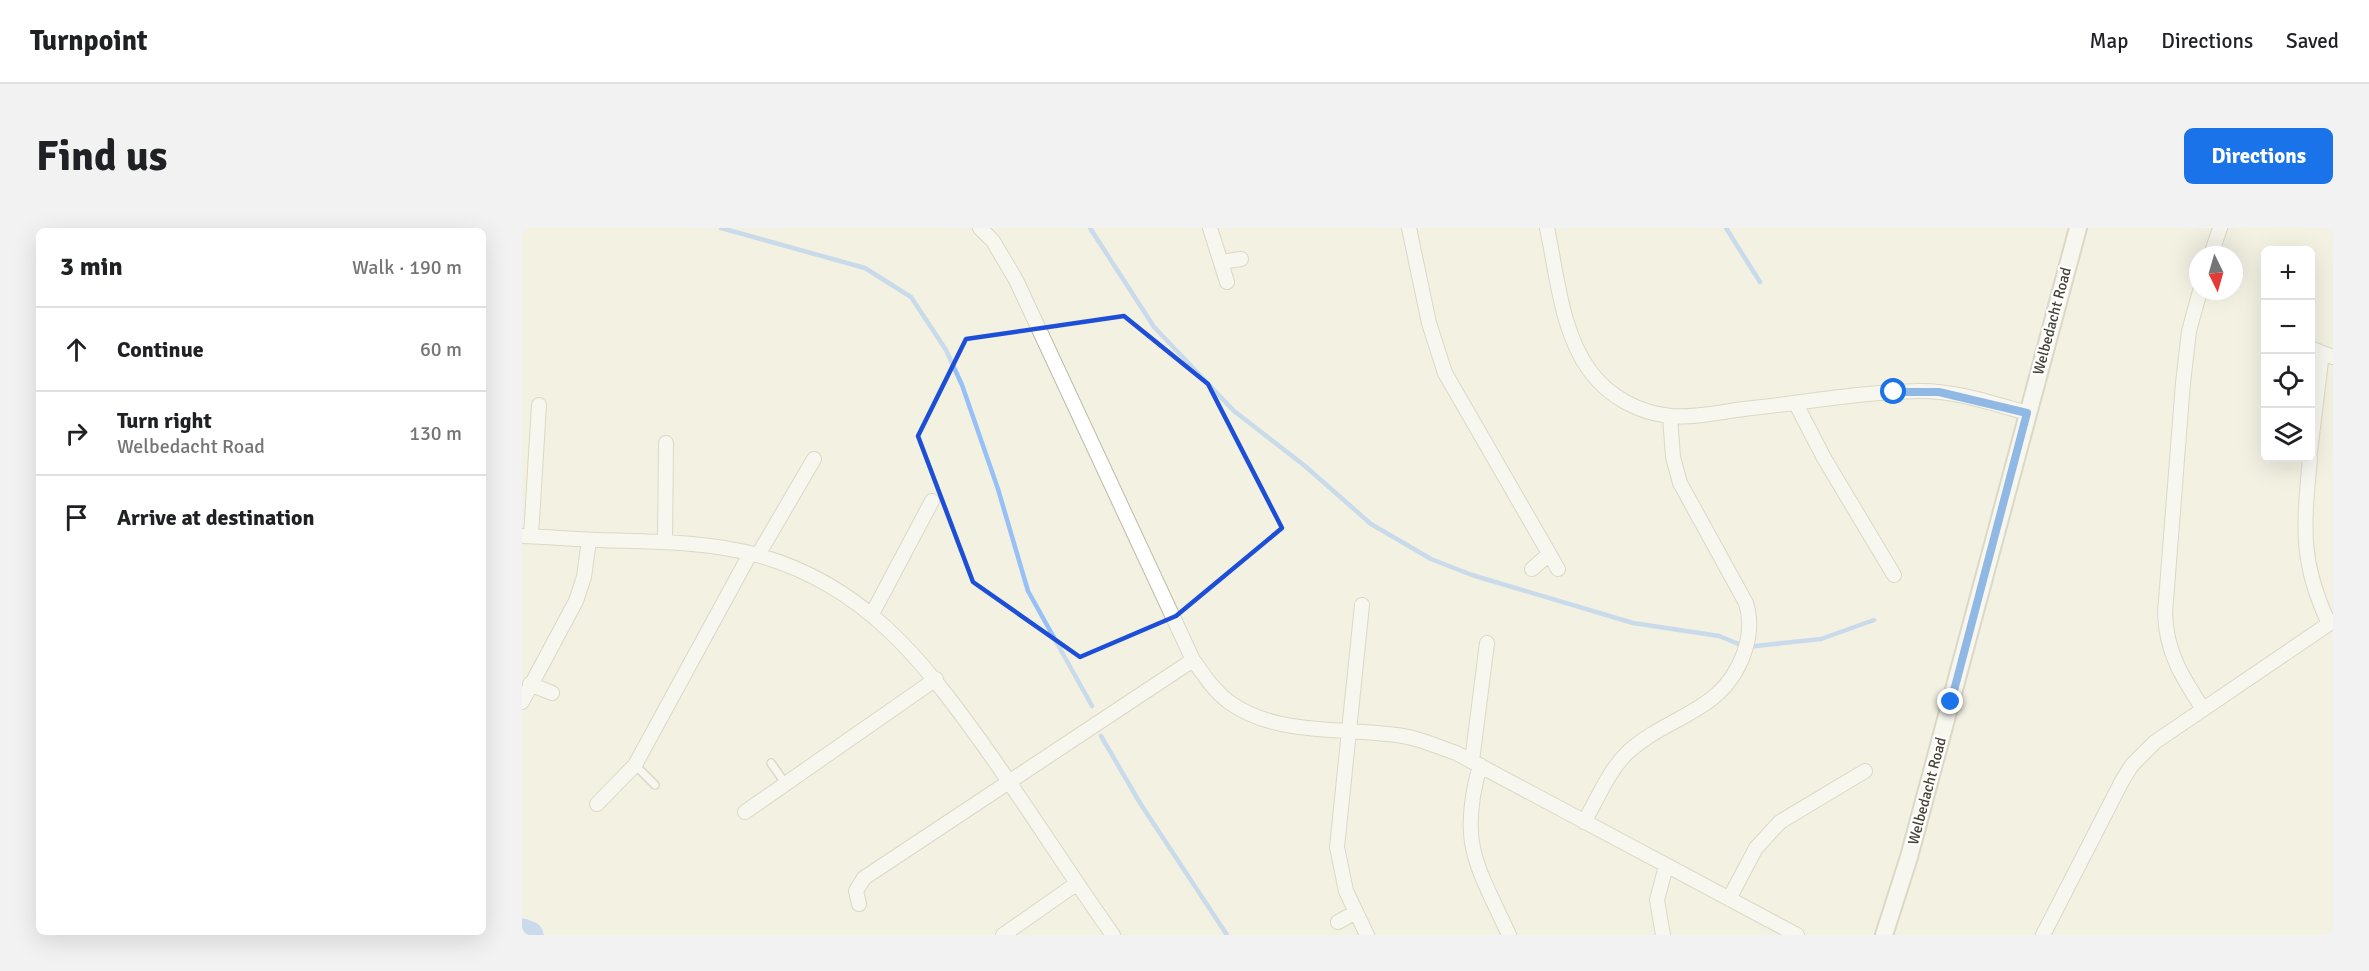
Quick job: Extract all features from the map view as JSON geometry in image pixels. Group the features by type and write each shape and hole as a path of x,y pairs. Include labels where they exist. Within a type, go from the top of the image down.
{"street":[{"path":"980,228 993,241 1016,280 1193,660 1218,692 1229,702 1259,718 1332,730 1351,730 1416,739 1476,763 1797,935"},
{"path":"1210,228 1227,282"},
{"path":"1409,228 1431,332 1445,374 1558,569"},
{"path":"1547,228 1569,328 1590,371 1602,385 1634,406 1670,416 1894,392 1931,392 1964,396 2027,413"},
{"name":"Welbedacht Road","path":"1884,935 1909,857 2078,228"},
{"path":"2214,246 2220,228"},
{"path":"1221,262 1241,259"},
{"path":"2198,300 2189,331 2183,383 2165,613 2166,637 2175,664 2203,709"},
{"path":"2315,411 2322,353"},
{"path":"1796,404 1824,458 1894,575"},
{"path":"539,405 526,536 697,544 754,554 813,577 872,614 902,640 936,679 1009,781 1113,935"},
{"path":"1584,822 1620,761 1643,741 1703,707 1717,696 1731,679 1747,645 1749,619 1746,603 1680,483 1673,457 1670,416"},
{"path":"665,542 666,443"},
{"path":"597,804 635,765 754,554 814,459"},
{"path":"2043,935 2132,765 2155,742 2331,622 2316,596 2307,564 2306,511 2310,462"},
{"path":"872,614 932,501"},
{"path":"522,702 576,602 584,577 589,540"},
{"path":"1532,569 1549,554"},
{"path":"1362,605 1351,730 1340,802 1337,847 1341,875 1367,935"},
{"path":"1487,643 1469,836 1475,861 1509,935"},
{"path":"859,904 856,891 864,878 1193,660"},
{"path":"745,812 936,679"},
{"path":"530,684 552,693"},
{"path":"1729,899 1756,848 1780,822 1865,771"},
{"path":"1663,935 1657,900 1666,866"},
{"path":"1003,935 1077,884"},
{"path":"1338,922 1356,912"}],"lane":[{"path":"771,763 785,783"},
{"path":"635,765 655,785"}],"highlighted area":[{"path":"1124,316 1208,384 1282,528 1176,616 1080,657 973,582 918,436 966,339"}],"waterway":[{"path":"721,228 865,268 911,297 946,350 962,385 998,489 1028,591 1092,706"},
{"path":"1090,228 1154,327 1234,411 1305,466 1371,524 1431,559 1472,575 1633,623 1719,636 1746,647 1821,639 1874,620"},
{"path":"1726,228 1760,282"},
{"path":"1101,736 1140,803 1227,935"},
{"path":"522,932 530,935"}],"route":[{"path":"1894,392 1939,392 1964,396 2027,413 1951,702"}]}
